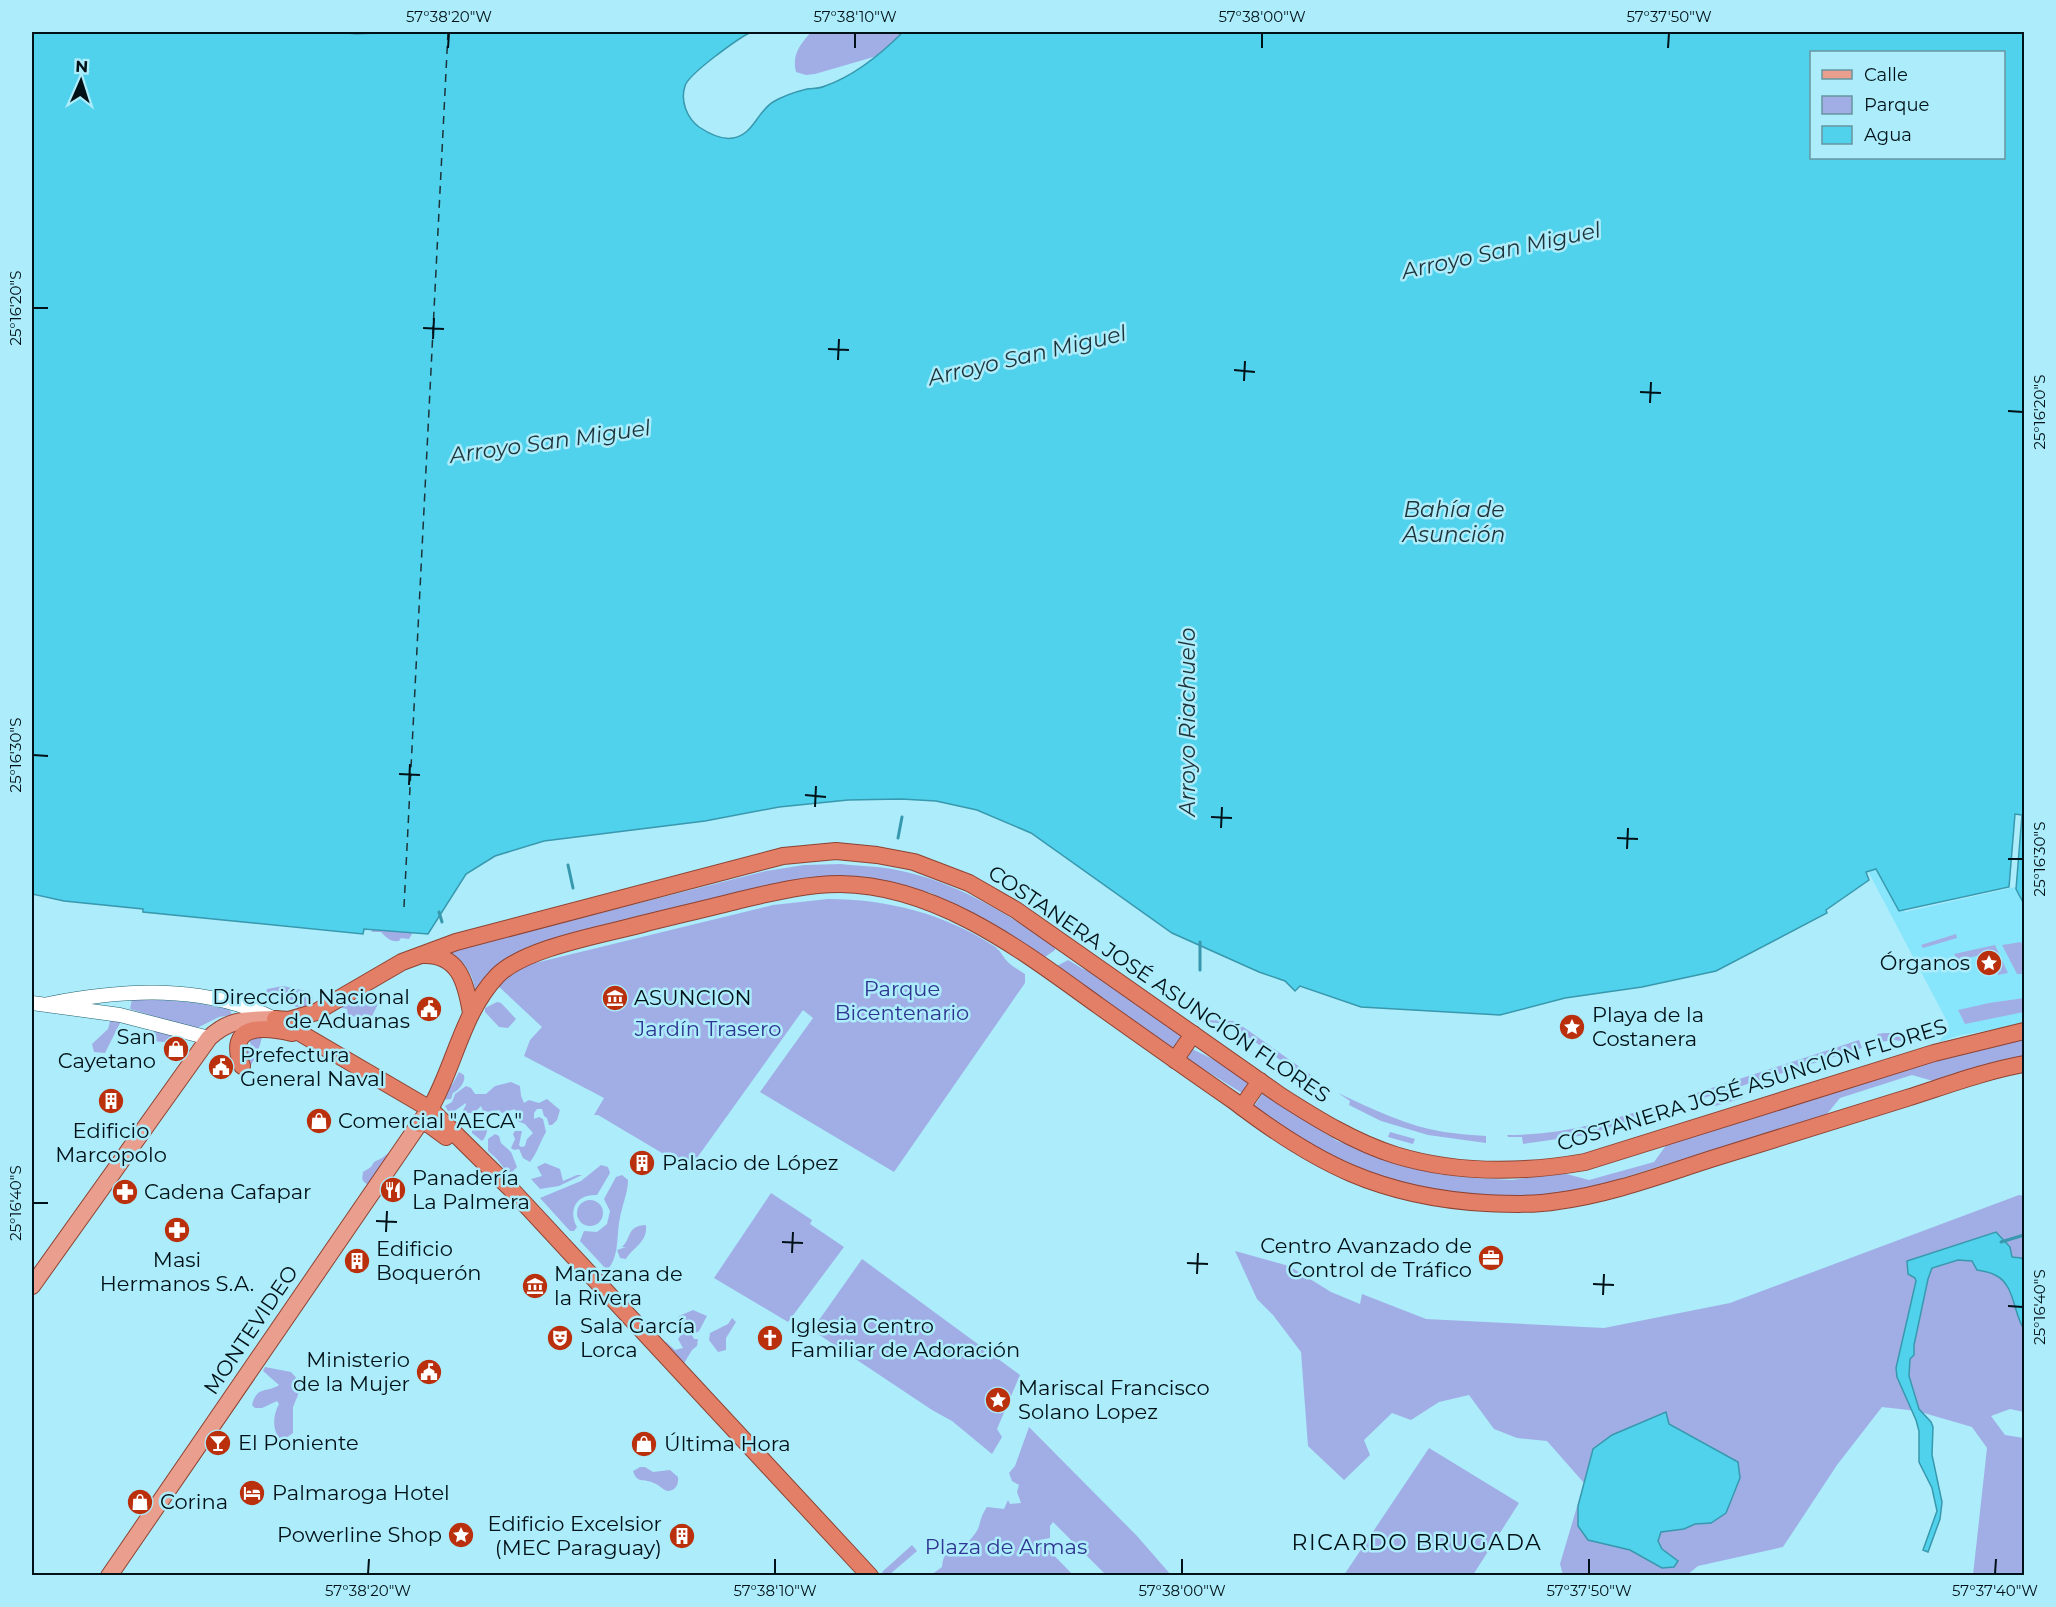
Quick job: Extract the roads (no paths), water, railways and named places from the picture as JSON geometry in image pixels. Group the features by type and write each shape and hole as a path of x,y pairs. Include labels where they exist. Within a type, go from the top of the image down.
{"highway":[{"name":"COSTANERA JOSÉ ASUNCIÓN FLORES","path":"275,1018 289,1020 316,1012 402,962 456,942 783,856 836,851 914,862 969,883 1016,910 1316,1118 1347,1135 1395,1155 1443,1166 1511,1171 1551,1168 1585,1162 1934,1053 2025,1031"},
{"path":"430,1109 445,1079 471,1013 482,995 500,973 509,966 542,951 798,886 842,884 886,890 923,901 1001,938 1271,1129 1316,1157 1365,1180 1411,1194 1449,1201 1513,1204 1547,1202 1609,1192 1937,1088 2025,1064"},
{"path":"420,955 438,956 456,968 463,979 471,1013"},
{"path":"275,1018 430,1109 508,1186 870,1575"},
{"path":"242,1066 237,1053 237,1045 240,1037 246,1032 272,1030 305,1035"},
{"path":"1175,1060 1193,1034"},
{"path":"1242,1107 1260,1081"},
{"path":"420,1124 430,1125 508,1186"}],"main road":[{"path":"32,1286 209,1038 232,1022 275,1018"},
{"name":"MONTEVIDEO","path":"110,1575 430,1109"}],"street":[{"path":"48,1004 121,995 188,994 238,1003 275,1018"},
{"path":"32,1004 48,1004 120,1015 209,1038"}],"water":[{"name":"Bahía de Asunción","path":"32,32 339,32 356,34 394,32 751,32 695,73 685,86 683,97 688,114 699,127 720,137 733,138 745,133 763,111 777,100 789,94 836,82 876,56 903,32 2024,32 2024,904 2016,889 2022,815 2015,814 2009,887 1899,911 1876,869 1866,872 1869,880 1826,910 1827,913 1716,971 1642,987 1565,998 1500,1015 1361,1007 1300,986 1295,991 1285,981 1259,972 1172,933 1031,833 977,810 936,801 848,800 779,807 705,821 544,841 495,856 466,874 428,934 364,929 363,934 143,912 143,909 64,901 32,894"},
{"path":"1996,1232 2010,1247 2012,1257 2021,1258 2024,1261 2024,1329 2010,1292 2002,1279 1991,1273 1977,1270 1972,1261 1958,1260 1932,1268 1914,1345 1914,1355 1910,1359 1909,1376 1919,1409 1933,1427 1932,1455 1942,1502 1940,1519 1928,1552 1923,1550 1937,1511 1932,1488 1919,1462 1919,1431 1916,1420 1897,1377 1896,1368 1916,1281 1908,1274 1907,1261"},
{"path":"1666,1412 1669,1424 1738,1462 1740,1478 1726,1513 1711,1523 1695,1524 1684,1529 1661,1532 1658,1541 1662,1549 1678,1561 1674,1567 1662,1568 1630,1550 1588,1540 1578,1526 1578,1506 1593,1449 1612,1435"}],"waterway":[{"path":"898,838 902,817"},
{"path":"568,865 573,888"},
{"path":"439,912 442,922"},
{"name":"Arroyo Riachuelo","path":"1200,942 1200,970"},
{"path":"2001,1242 2024,1235"}],"place":[{"name":"Órganos","path":"1989,963"},
{"name":"ASUNCION","path":"615,998"},
{"name":"Dirección Nacional de Aduanas","path":"429,1009"},
{"name":"Playa de la Costanera","path":"1572,1027"},
{"name":"San Cayetano","path":"176,1049"},
{"name":"Prefectura General Naval","path":"221,1067"},
{"name":"Edificio Marcopolo","path":"111,1101"},
{"name":"Comercial \"AECA\"","path":"319,1121"},
{"name":"Palacio de López","path":"642,1163"},
{"name":"Panadería La Palmera","path":"393,1190"},
{"name":"Cadena Cafapar","path":"125,1192"},
{"name":"Masi Hermanos S.A.","path":"177,1230"},
{"name":"Centro Avanzado de Control de Tráfico","path":"1491,1258"},
{"name":"Edificio Boquerón","path":"357,1261"},
{"name":"Manzana de la Rivera","path":"535,1286"},
{"name":"Sala García Lorca","path":"560,1338"},
{"name":"Iglesia Centro Familiar de Adoración","path":"770,1338"},
{"name":"Ministerio de la Mujer","path":"429,1372"},
{"name":"Mariscal Francisco Solano Lopez","path":"998,1400"},
{"name":"El Poniente","path":"218,1443"},
{"name":"Última Hora","path":"644,1444"},
{"name":"Palmaroga Hotel","path":"252,1493"},
{"name":"Corina","path":"140,1502"},
{"name":"Powerline Shop","path":"461,1535"},
{"name":"Edificio Excelsior (MEC Paraguay)","path":"682,1536"}],"district":[{"name":"RICARDO BRUGADA","path":"1417,1542"}],"water label":[{"name":"Arroyo San Miguel","path":"1501,250"},
{"name":"Arroyo San Miguel","path":"1027,355"},
{"name":"Arroyo San Miguel","path":"550,441"}],"park label":[{"name":"Parque Bicentenario","path":"902,1001"},
{"name":"Jardín Trasero","path":"708,1029"},
{"name":"Plaza de Armas","path":"1006,1547"}]}
